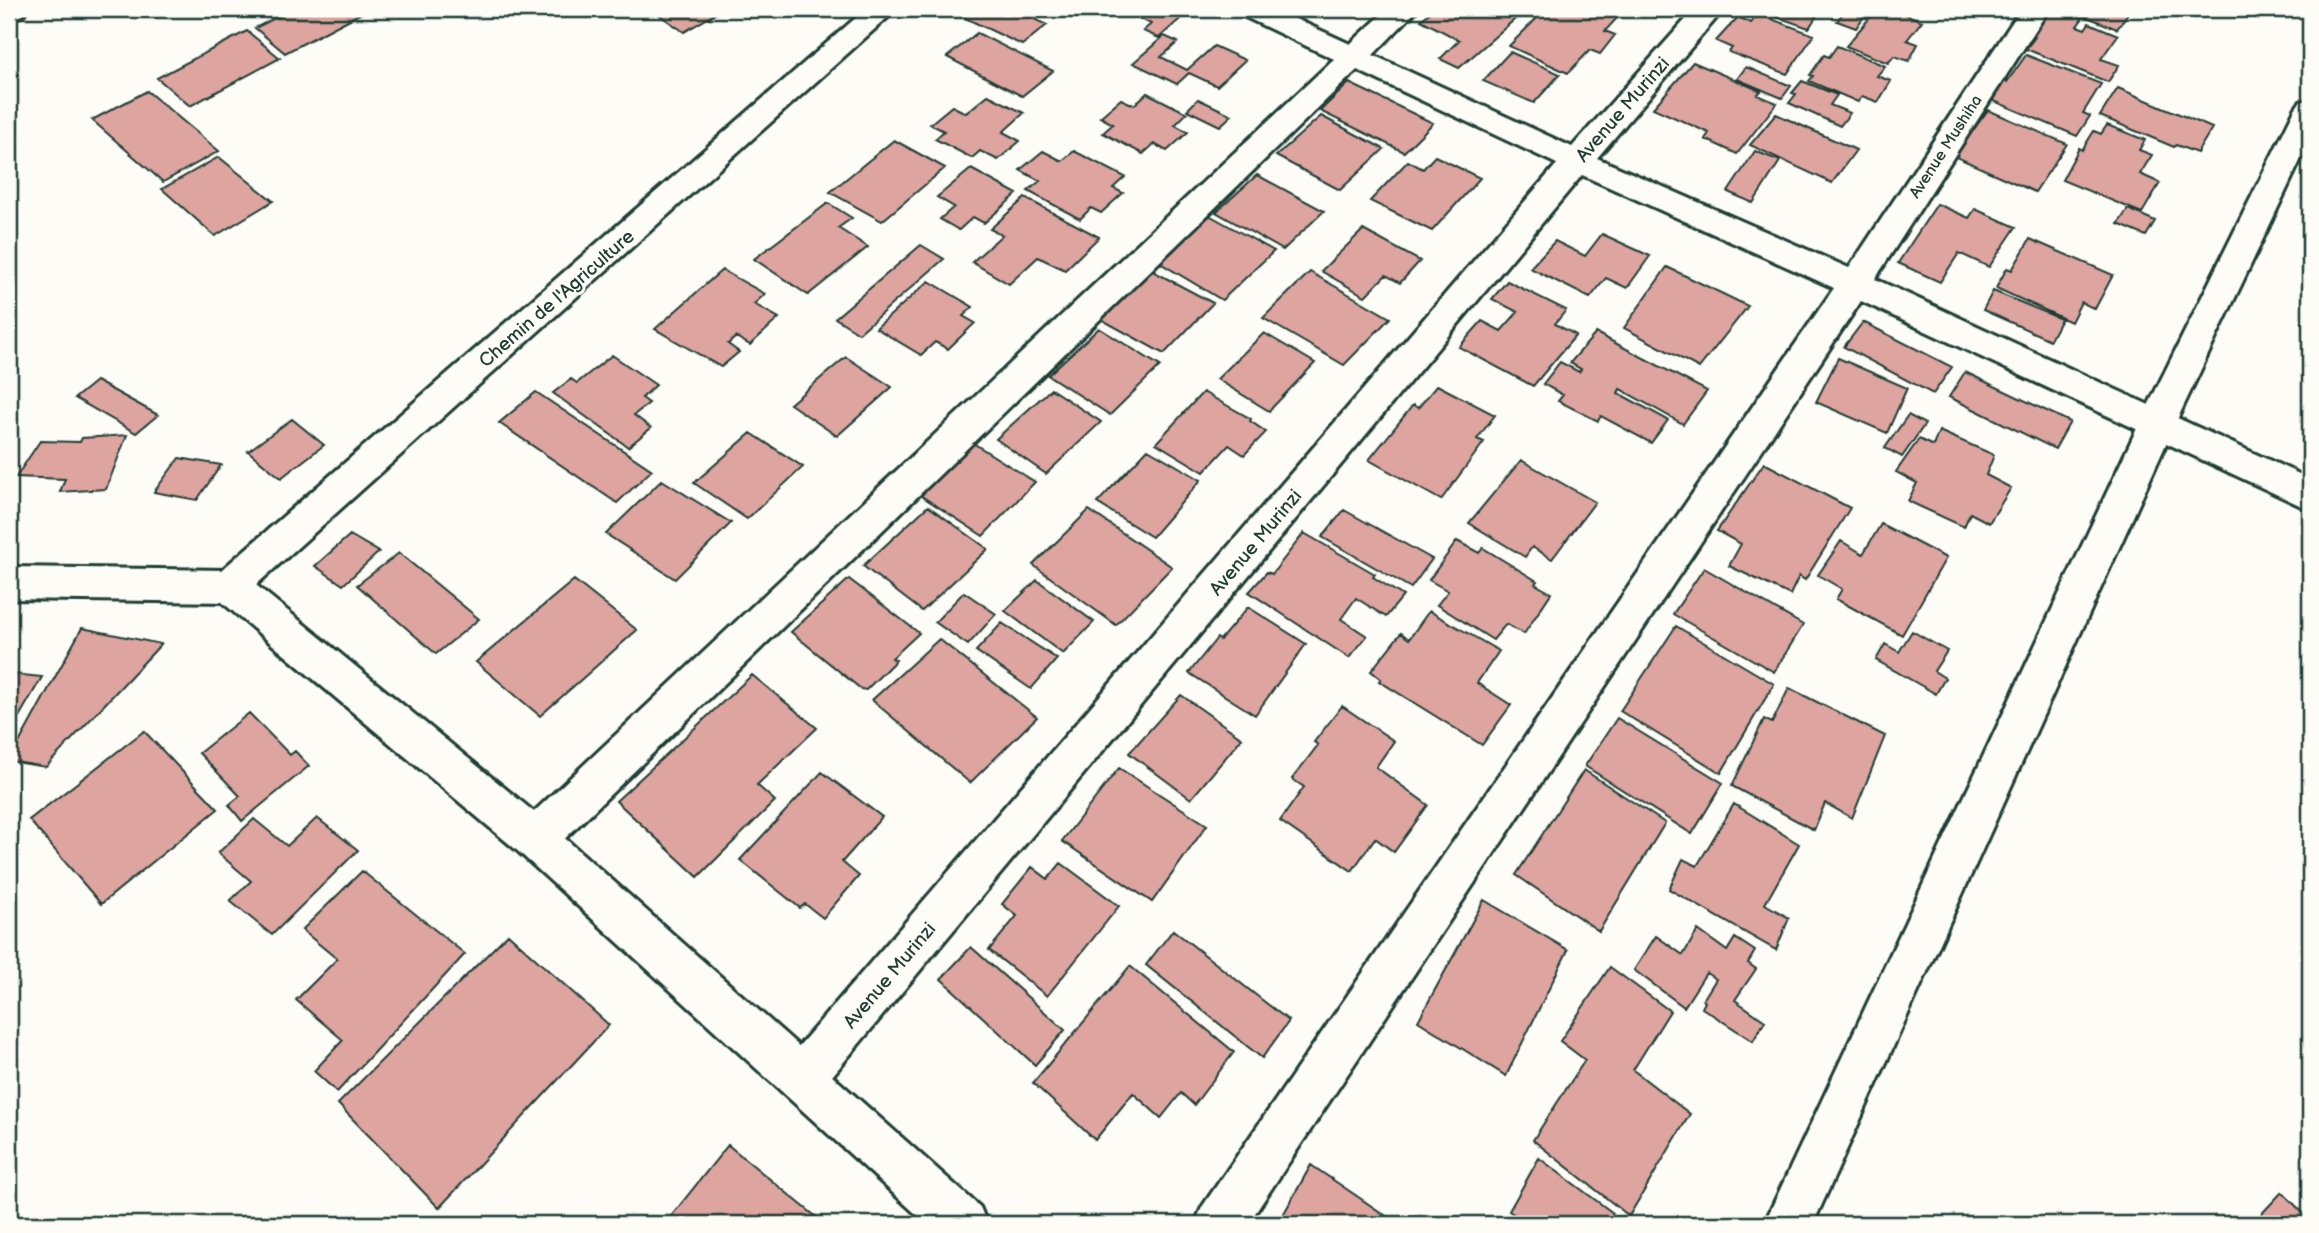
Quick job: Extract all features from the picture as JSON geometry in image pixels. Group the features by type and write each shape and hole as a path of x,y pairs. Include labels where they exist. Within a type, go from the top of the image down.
{"street":[{"name":"Chemin de l'Agriculture","path":"229,586 883,9"},
{"path":"1251,9 1577,161 1855,284 2310,495"},
{"path":"536,839 1404,9"},
{"name":"Avenue Murinzi","path":"803,1077 1577,161 1710,9"},
{"name":"Avenue Mushiha","path":"1219,1224 1855,284 2035,9"},
{"path":"1788,1224 2157,424 2310,109"},
{"path":"9,583 229,586 536,839 963,1224"}],"building":[{"path":"293,9 369,9 285,53 255,28"},
{"path":"651,9 723,9 684,32"},
{"path":"970,9 1012,9 1047,25 1022,45 961,16"},
{"path":"1191,9 1159,38 1143,31 1151,24 1122,10"},
{"path":"1434,9 1506,9 1516,13 1512,17 1515,19 1459,68 1440,59 1459,40 1421,20"},
{"path":"1537,9 1598,9 1618,17 1605,31 1615,35 1600,54 1590,50 1568,73 1509,46 1543,12"},
{"path":"1765,9 1821,9 1809,28 1763,12"},
{"path":"1846,9 1869,9 1856,28 1837,21"},
{"path":"1877,9 1893,9 1922,21 1907,40 1918,44 1909,61 1894,56 1888,63 1846,46"},
{"path":"2047,9 2059,9 2083,18 2077,26 2085,29 2089,23 2118,35 2101,59 2119,65 2108,82 2026,49 2035,37 2028,34"},
{"path":"2131,9 2117,29 2072,11"},
{"path":"1758,14 1814,35 1787,74 1729,52 1732,48 1716,41 1738,17 1751,23"},
{"path":"247,31 280,58 190,106 157,78"},
{"path":"977,33 1053,71 1022,96 947,57"},
{"path":"1164,36 1178,42 1161,57 1187,70 1214,46 1245,60 1217,86 1189,73 1177,84 1133,63"},
{"path":"1837,46 1885,66 1877,76 1891,81 1878,102 1862,96 1858,102 1809,81 1813,76 1810,75 1824,55 1829,57"},
{"path":"1510,52 1560,74 1534,103 1483,81"},
{"path":"2026,55 2101,84 2083,113 2090,116 2077,136 1987,98 2001,79 2007,82"},
{"path":"1693,62 1761,91 1757,95 1777,103 1737,154 1705,139 1709,133 1653,108"},
{"path":"1746,67 1791,86 1782,98 1737,79"},
{"path":"1802,81 1837,95 1830,105 1850,113 1840,126 1789,103 1796,94 1792,93"},
{"path":"1349,83 1433,123 1404,152 1320,111"},
{"path":"2118,88 2212,128 2197,153 2176,145 2174,147 2100,116"},
{"path":"147,91 219,151 163,182 92,120"},
{"path":"1147,93 1187,113 1175,125 1188,132 1167,151 1154,144 1143,154 1103,133 1113,124 1100,117 1121,99 1134,105"},
{"path":"988,95 1024,113 1003,132 1020,141 998,160 980,151 972,158 935,139 944,131 930,124 952,106 966,113"},
{"path":"1198,99 1232,115 1220,126 1187,110"},
{"path":"1988,110 2067,144 2035,192 1954,156"},
{"path":"1776,114 1856,150 1832,183 1750,145"},
{"path":"1321,116 1384,149 1340,190 1276,156"},
{"path":"2107,125 2145,140 2139,150 2152,155 2140,174 2160,183 2142,213 2062,180 2079,148 2082,150 2094,131 2101,134"},
{"path":"894,140 945,168 882,221 830,192"},
{"path":"1043,151 1062,161 1074,151 1125,177 1113,188 1123,193 1101,213 1091,208 1080,219 1028,191 1040,181 1020,170"},
{"path":"1755,151 1780,161 1753,203 1728,192"},
{"path":"1435,156 1480,178 1432,231 1370,201 1408,161 1423,169"},
{"path":"219,157 273,201 215,236 162,189"},
{"path":"971,169 1017,194 984,223 973,217 959,230 940,219 954,207 937,197"},
{"path":"1257,175 1324,211 1283,250 1216,212"},
{"path":"1025,198 1099,237 1065,270 1038,257 1009,284 972,262 1002,235 990,229"},
{"path":"828,203 852,218 838,228 868,247 808,295 754,259"},
{"path":"1937,204 1969,218 1975,209 2016,227 1989,267 1959,253 1940,282 1898,263"},
{"path":"2128,209 2155,221 2146,236 2118,224"},
{"path":"1209,215 1274,251 1222,300 1157,261"},
{"path":"1363,230 1420,261 1400,283 1386,275 1365,296 1321,271"},
{"path":"1602,234 1650,256 1627,288 1606,278 1590,298 1530,268 1555,241 1585,256"},
{"path":"2030,239 2113,275 2095,309 2081,302 2071,322 1996,288 2007,268 2012,270"},
{"path":"921,245 944,259 859,333 835,318"},
{"path":"1667,267 1748,306 1699,368 1624,328"},
{"path":"1147,268 1213,303 1164,354 1097,317"},
{"path":"722,270 765,294 754,304 779,318 750,345 736,337 728,344 739,352 721,367 655,329"},
{"path":"1310,272 1390,318 1344,365 1263,318"},
{"path":"929,281 973,307 963,316 975,323 948,349 935,342 921,355 876,328"},
{"path":"1507,281 1566,310 1555,324 1576,335 1533,386 1459,347 1482,321 1501,331 1518,312 1492,299"},
{"path":"1993,291 2061,319 2050,340 1983,310"},
{"path":"1863,322 1952,367 1933,394 1844,347"},
{"path":"1099,328 1160,366 1110,415 1048,375"},
{"path":"1264,333 1315,363 1269,411 1217,379"},
{"path":"1596,333 1707,391 1683,424 1620,389 1618,393 1668,420 1651,443 1601,416 1598,421 1558,401 1563,395 1543,384 1560,362 1579,372 1581,369 1570,363"},
{"path":"612,355 656,385 642,398 649,403 634,415 651,428 628,447 553,393 571,379 577,383"},
{"path":"846,357 892,387 837,436 790,404"},
{"path":"1838,358 1907,388 1887,433 1816,402"},
{"path":"1965,372 2070,422 2055,449 1949,397"},
{"path":"96,381 158,415 136,433 75,398"},
{"path":"1437,385 1495,415 1477,439 1484,442 1441,500 1369,460 1413,405 1418,408"},
{"path":"1051,389 1101,422 1046,474 996,439"},
{"path":"536,392 652,470 617,503 499,423"},
{"path":"1203,392 1251,419 1250,421 1266,432 1244,455 1229,445 1204,472 1156,443"},
{"path":"1908,415 1925,424 1902,457 1885,448"},
{"path":"292,419 324,445 281,478 248,451"},
{"path":"1939,431 1994,455 1986,475 2011,488 1989,523 1970,513 1964,527 1908,501 1917,483 1896,472 1919,439 1933,446"},
{"path":"751,433 803,467 747,519 694,483"},
{"path":"127,435 106,489 60,492 65,479 16,477 40,441 80,442 82,438"},
{"path":"973,443 1035,482 983,536 920,495"},
{"path":"1148,449 1201,480 1152,537 1097,503"},
{"path":"179,458 221,465 197,500 154,492"},
{"path":"1521,460 1595,502 1552,559 1532,547 1525,557 1469,523"},
{"path":"1764,463 1850,508 1805,580 1799,576 1790,595 1729,566 1741,544 1717,531"},
{"path":"662,480 731,523 675,579 606,534"},
{"path":"928,506 988,549 922,611 863,566"},
{"path":"1089,510 1172,567 1116,625 1033,565"},
{"path":"1344,510 1432,559 1411,588 1322,537"},
{"path":"1881,524 1946,558 1902,635 1836,599 1842,589 1818,575 1841,541 1863,554"},
{"path":"1304,533 1375,574 1373,577 1403,596 1386,617 1356,598 1341,619 1367,636 1349,658 1249,592 1267,572 1272,574"},
{"path":"350,535 379,552 343,585 315,566"},
{"path":"1457,541 1479,553 1483,548 1537,581 1535,584 1551,593 1524,634 1506,624 1493,640 1437,605 1448,591 1429,580"},
{"path":"399,553 479,619 436,654 357,585"},
{"path":"1704,568 1803,625 1774,672 1673,614"},
{"path":"849,579 919,633 892,658 896,660 866,690 861,689 791,632"},
{"path":"574,580 637,630 540,716 476,662"},
{"path":"1037,580 1094,622 1063,654 1005,611"},
{"path":"964,592 996,614 968,645 935,622"},
{"path":"1248,607 1306,644 1255,715 1189,673 1217,638 1220,640"},
{"path":"1429,611 1499,651 1477,683 1511,705 1482,745 1379,681 1381,679 1371,671 1401,633 1409,639"},
{"path":"1002,623 1057,659 1031,689 976,651"},
{"path":"1676,626 1774,684 1721,773 1620,711"},
{"path":"82,628 161,644 46,767 9,761"},
{"path":"1912,631 1947,651 1934,671 1945,678 1936,694 1876,660 1885,644 1899,652"},
{"path":"939,639 1037,717 970,783 872,700"},
{"path":"13,674 42,677 9,734 9,681"},
{"path":"752,675 817,728 757,785 775,801 698,877 616,801"},
{"path":"1789,688 1885,736 1852,818 1825,803 1814,830 1732,786 1764,719 1772,723"},
{"path":"1181,695 1242,738 1191,799 1129,753"},
{"path":"1342,706 1394,741 1376,767 1428,805 1394,852 1375,838 1352,871 1280,821 1304,787 1292,779 1318,745 1314,742"},
{"path":"249,713 290,755 295,751 309,766 242,821 229,805 240,796 199,753"},
{"path":"1617,718 1723,783 1692,834 1585,766"},
{"path":"144,731 218,809 101,904 29,820"},
{"path":"1119,768 1207,825 1152,902 1062,841"},
{"path":"1584,770 1665,823 1599,931 1516,875"},
{"path":"822,772 882,817 842,862 859,876 823,918 805,904 800,908 740,860"},
{"path":"1734,804 1799,844 1765,904 1789,918 1776,950 1669,889 1683,859 1697,866"},
{"path":"317,818 358,850 272,935 230,901 251,881 218,853 254,819 287,846"},
{"path":"1061,863 1119,906 1047,996 989,950 1017,916 1002,904 1032,867 1048,879"},
{"path":"362,871 465,954 337,1092 314,1071 343,1040 296,1000 337,959 302,930"},
{"path":"1484,900 1568,950 1506,1076 1418,1021"},
{"path":"1173,930 1289,1021 1262,1058 1146,965"},
{"path":"1698,930 1727,951 1735,938 1755,951 1748,963 1756,969 1735,1000 1765,1021 1753,1041 1702,1008 1705,1002 1703,1000 1716,979 1706,973 1684,1007 1634,970 1656,936 1683,955"},
{"path":"508,934 609,1025 439,1208 338,1104"},
{"path":"971,947 1065,1030 1035,1065 941,979"},
{"path":"1130,966 1234,1052 1194,1105 1181,1093 1161,1118 1133,1093 1095,1140 1033,1083"},
{"path":"1610,967 1670,1011 1633,1070 1690,1114 1629,1216 1533,1140 1585,1060 1560,1041"},
{"path":"728,1145 825,1224 665,1224"},
{"path":"1539,1158 1613,1213 1607,1224 1527,1224 1509,1211"},
{"path":"1311,1165 1398,1224 1278,1224"},
{"path":"2282,1192 2310,1220 2310,1224 2252,1224"}]}
